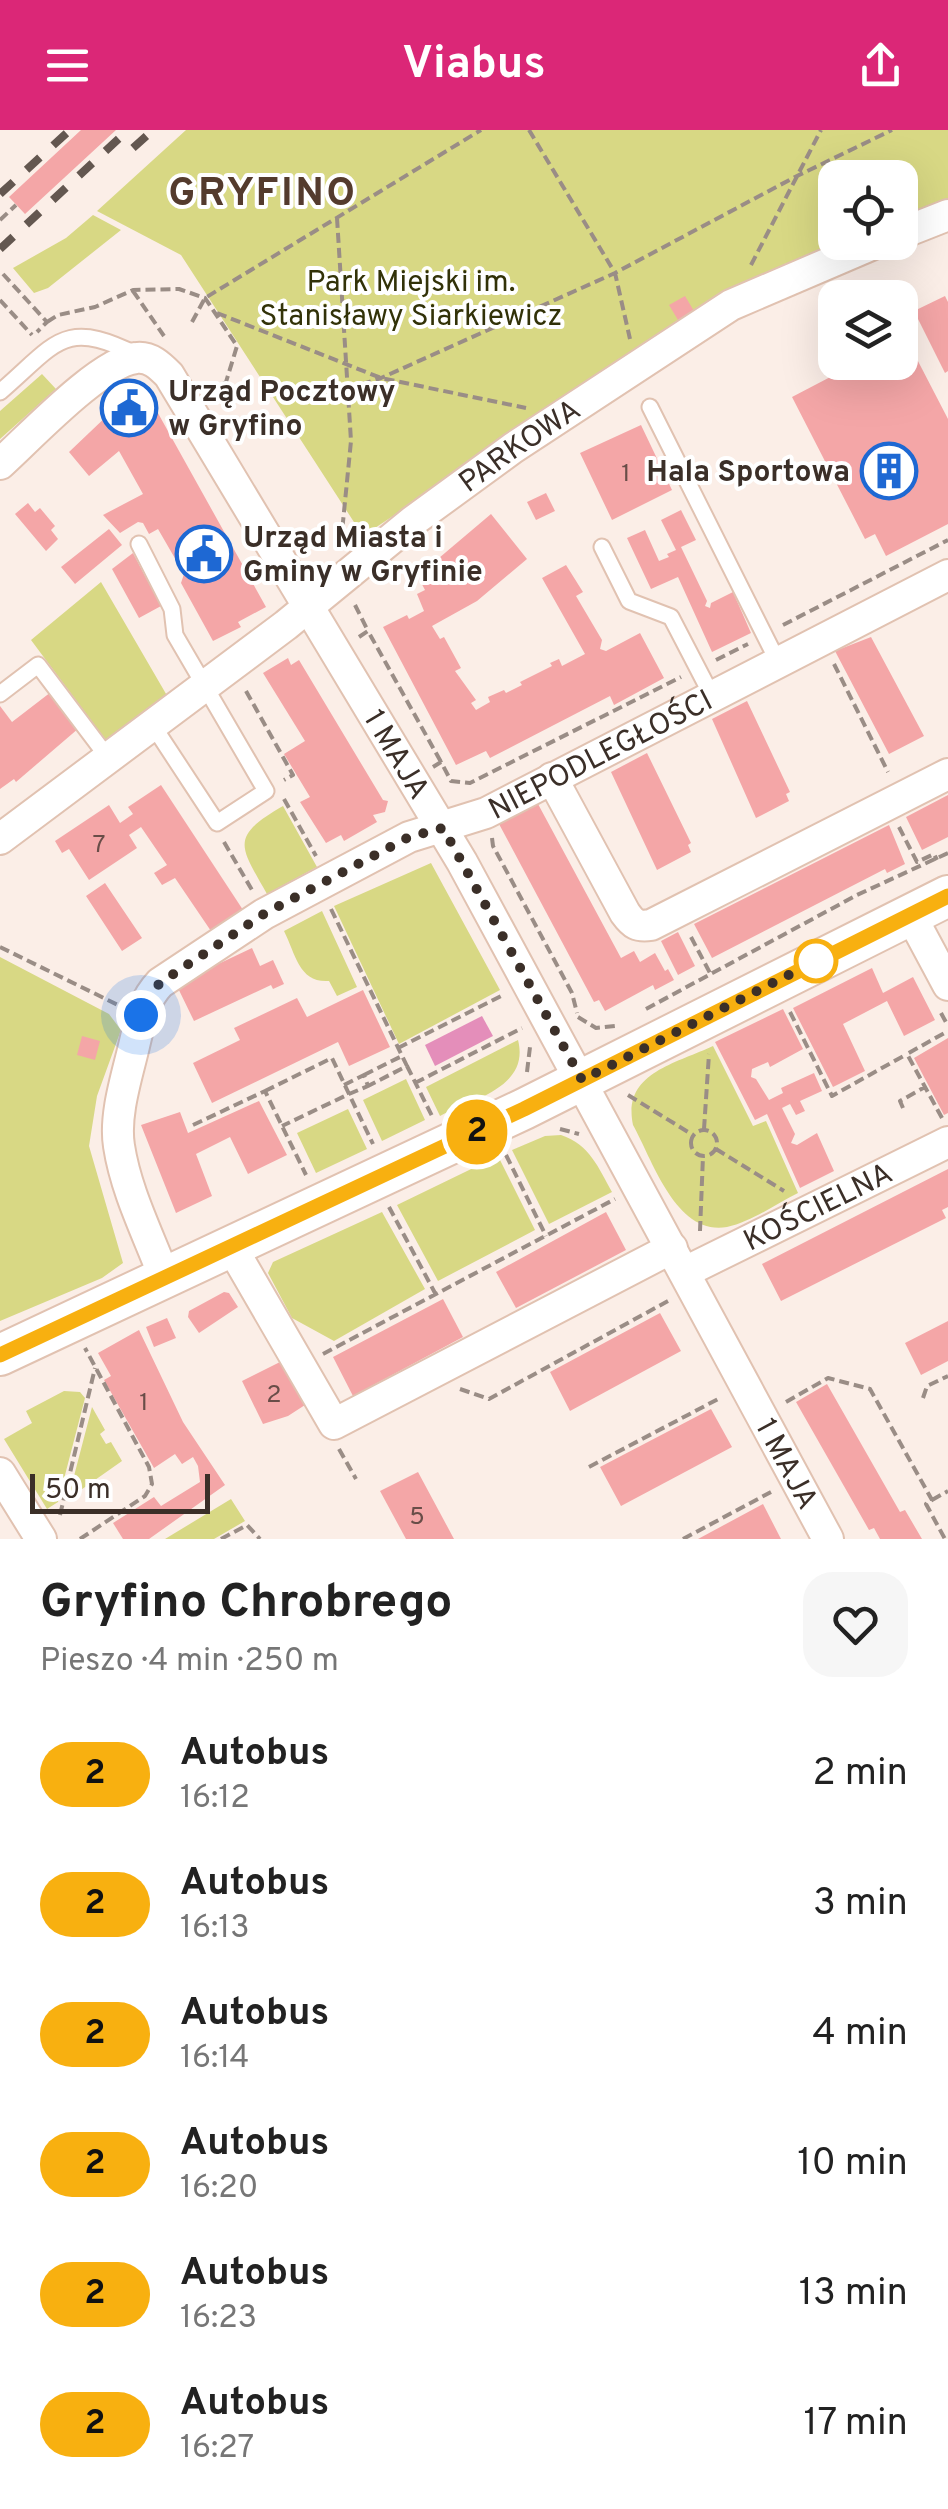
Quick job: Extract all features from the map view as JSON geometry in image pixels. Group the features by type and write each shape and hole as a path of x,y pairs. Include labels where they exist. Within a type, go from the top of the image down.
{"main road":[{"path":"0,1355 524,1109 948,896"}],"street":[{"path":"918,226 948,214"},
{"name":"PARKOWA","path":"0,839 309,607 413,521 560,415 732,305 836,260"},
{"path":"0,464 93,380 120,362 140,357"},
{"name":"1 MAJA","path":"140,357 156,362 169,375 443,828 828,1539"},
{"name":"NIEPODLEGŁOŚCI","path":"165,1278 129,1188 118,1142 124,1086 141,1015 146,998 160,983 264,914 409,837 486,813 552,778 705,682 772,648 948,575"},
{"path":"552,778 625,913 633,924 642,927 948,774"},
{"path":"910,914 948,985"},
{"name":"KOŚCIELNA","path":"336,1436 447,1366 948,1142"},
{"path":"232,1248 336,1436"},
{"path":"0,1473 46,1531"}],"lane":[{"path":"0,392 61,341 79,335 107,340 140,357"},
{"path":"650,406 772,648"},
{"path":"139,544 172,609 175,635 266,791 217,823 152,724"},
{"path":"602,548 629,601 671,617 705,682"},
{"path":"0,694 38,664 109,759"}],"path":[{"path":"192,322 205,298 481,130"},
{"path":"529,130 615,272 636,364"},
{"path":"732,305 821,130"},
{"path":"347,390 615,272 795,176 892,130"},
{"path":"0,220 16,205"},
{"path":"337,218 351,441 340,552"},
{"path":"3,274 47,322"},
{"path":"38,359 24,343 58,315 95,307 133,290 179,289 205,298 236,346 226,382 188,405"},
{"path":"0,300 32,336"},
{"path":"214,312 380,378 560,415"},
{"path":"413,779 441,762 452,781 470,783 705,682 772,648 948,540"},
{"path":"240,680 292,775 276,785"},
{"path":"217,823 226,848 253,892"},
{"path":"298,825 324,869"},
{"path":"493,846 572,993 578,1017"},
{"path":"645,1010 857,895 948,854"},
{"path":"329,904 436,1125"},
{"path":"0,948 141,1015"},
{"path":"398,1048 504,994"},
{"path":"786,1003 832,1096 948,1031"},
{"path":"416,1083 522,1028"},
{"path":"704,1129 710,1041"},
{"path":"906,1054 944,1122 948,1120"},
{"path":"344,1085 402,1056"},
{"path":"194,1125 332,1058 377,1153"},
{"path":"282,1126 408,1066"},
{"path":"364,1075 368,1086"},
{"path":"903,1108 900,1100 925,1087"},
{"path":"266,1091 310,1184"},
{"path":"628,1094 693,1135"},
{"path":"524,1109 534,1132 550,1128 581,1135"},
{"path":"693,1135 704,1129"},
{"path":"704,1129 715,1135 716,1149"},
{"path":"693,1135 691,1148 703,1156"},
{"path":"502,1147 546,1236"},
{"path":"703,1156 716,1149"},
{"path":"716,1149 796,1198"},
{"path":"700,1232 703,1156"},
{"path":"310,1361 622,1195"},
{"path":"386,1201 436,1294"},
{"path":"447,1366 462,1392 489,1399 676,1296 688,1316 704,1307"},
{"path":"80,1539 145,1496 152,1484 149,1467 82,1342"},
{"path":"46,1531 59,1518 95,1368"},
{"path":"923,1398 927,1386 948,1376"},
{"path":"778,1406 828,1378 870,1390 932,1500"},
{"path":"589,1467 729,1393"},
{"path":"336,1436 356,1480"},
{"path":"683,1539 780,1488"},
{"path":"945,1539 926,1504 948,1491"},
{"path":"222,1539 247,1524 260,1539"}],"green space":[{"name":"Park Miejski im. Stanisławy Siarkiewicz","path":"186,130 948,130 948,208 918,220 918,160 818,160 818,260 829,260 573,396 363,536 181,255 97,211"},
{"path":"93,215 121,230 48,288 34,293 13,268 66,238"},
{"path":"42,374 56,389 0,439 0,411"},
{"path":"101,582 169,699 110,746 31,640"},
{"path":"283,806 317,867 267,894 245,844 254,826"},
{"path":"431,863 500,990 399,1044 334,906"},
{"path":"322,911 357,987 337,996 329,981 305,972 284,931"},
{"path":"0,957 109,1014 121,1030 97,1096 89,1146 123,1263 102,1278 0,1321"},
{"path":"518,1040 516,1069 508,1080 483,1097 440,1116 426,1087"},
{"path":"713,1046 753,1126 766,1121 798,1193 727,1227 709,1227 680,1208 668,1193 633,1125 632,1107 643,1082 668,1065"},
{"path":"406,1079 425,1120 382,1141 363,1100"},
{"path":"348,1109 367,1149 316,1173 297,1133"},
{"path":"561,1135 586,1151 612,1192 549,1224 512,1150 545,1136"},
{"path":"498,1156 535,1230 438,1281 397,1205"},
{"path":"382,1212 425,1289 334,1341 292,1318 268,1273 273,1262"},
{"path":"64,1391 80,1392 85,1398 58,1502 47,1509 4,1439 32,1423 26,1411"},
{"path":"92,1407 105,1430 100,1434 106,1444 111,1442 122,1461 68,1499"},
{"path":"231,1499 245,1521 214,1539 165,1539"}],"shaded area":[{"path":"482,1016 493,1036 435,1066 425,1045"}],"building":[{"path":"81,130 116,130 25,214 9,197"},
{"path":"685,296 694,311 678,320 669,305"},
{"path":"945,296 948,302 945,373 918,319 918,309"},
{"name":"Hala Sportowa","path":"918,361 948,419 948,524 886,556 875,534 865,539 792,397 825,380 918,380"},
{"path":"131,393 149,397 266,607 238,622 241,627 213,641 181,583 184,574 158,529 149,534 143,523 138,522 120,533 103,515 143,494 119,451 89,476 69,452"},
{"path":"641,425 672,490 612,520 580,453"},
{"path":"546,493 555,511 536,520 527,502"},
{"path":"28,503 35,512 40,508 55,526 51,530 58,539 46,551 15,514"},
{"path":"681,510 696,540 681,547 707,601 705,606 710,608 711,603 733,592 751,633 712,652 678,577 651,589 627,538 645,530 659,561 669,557 667,554 676,550 661,520"},
{"path":"491,514 527,559 477,601 432,626 440,639 444,637 461,668 455,671 476,700 471,703 476,710 490,702 488,697 522,685 520,682 552,666 550,663 559,659 562,666 585,654 542,578 566,565 583,592 576,596 602,640 600,649 606,651 640,633 664,678 614,705 610,696 490,758 486,751 456,765 383,627 424,611 417,594 425,590 415,571 439,558"},
{"path":"109,529 122,545 75,584 61,567"},
{"path":"133,553 161,606 139,618 112,569"},
{"path":"871,637 924,736 889,754 835,651"},
{"path":"288,658 291,665 299,660 383,800 388,801 385,812 373,815 377,822 344,841 341,835 326,843 300,802 310,797 284,754 305,741 263,673"},
{"path":"51,692 79,728 16,782 14,779 0,789 0,706 12,722"},
{"path":"747,701 790,792 786,794 789,801 756,818 712,719"},
{"path":"647,753 691,843 691,852 657,870 611,772"},
{"path":"161,785 245,913 213,934 175,878 162,885 154,873 167,865 141,827 129,835 137,848 89,880 69,849 62,853 55,841 109,805 120,823 133,814 128,807"},
{"path":"948,795 948,837 922,850 906,817"},
{"path":"538,804 621,958 634,951 640,962 655,953 674,980 655,990 653,985 605,1011 599,1000 594,1002 499,824"},
{"path":"889,825 905,864 887,873 885,869 712,958 694,924"},
{"path":"105,883 142,938 122,951 86,896"},
{"path":"678,932 695,966 678,975 661,941"},
{"path":"252,948 260,966 273,960 284,984 273,989 271,985 194,1021 176,984"},
{"path":"872,968 883,993 913,977 935,1020 904,1036 887,1001 843,1024 865,1071 833,1087 793,1008"},
{"path":"363,990 390,1047 349,1066 338,1042 212,1103 193,1063 240,1040 234,1028 297,998 307,1017"},
{"path":"783,1009 803,1049 770,1067 768,1062 752,1069 751,1077 769,1100 783,1093 781,1088 814,1073 822,1091 800,1101 805,1111 796,1115 790,1104 782,1108 795,1134 791,1143 797,1145 817,1133 834,1171 800,1188 767,1114 755,1120 715,1042"},
{"path":"82,1036 100,1041 95,1060 77,1055"},
{"path":"948,1038 948,1113 944,1115 914,1058"},
{"path":"259,1101 287,1155 248,1174 230,1137 196,1154 212,1196 176,1213 141,1125 180,1112 188,1133"},
{"path":"948,1169 948,1207 942,1210 946,1218 781,1301 762,1264"},
{"path":"606,1212 626,1250 516,1308 496,1272"},
{"path":"224,1292 238,1307 199,1333 188,1317 189,1311"},
{"path":"443,1299 463,1337 353,1396 333,1357"},
{"path":"660,1313 681,1351 570,1411 550,1372"},
{"path":"167,1318 176,1338 154,1347 146,1327"},
{"path":"948,1321 948,1361 921,1375 905,1343"},
{"path":"139,1330 183,1422 225,1485 149,1539 123,1539 113,1523 154,1497 161,1506 200,1482 193,1457 182,1464 175,1454 154,1468 104,1380 111,1376 98,1353"},
{"path":"282,1361 305,1405 288,1416 263,1424 242,1381"},
{"path":"827,1384 900,1512 905,1510 922,1539 880,1539 874,1528 869,1530 796,1402"},
{"path":"711,1409 732,1447 621,1506 600,1467"},
{"path":"418,1472 454,1539 406,1539 380,1491"},
{"path":"763,1504 781,1539 698,1539"}],"railway":[{"path":"0,194 70,130"},
{"path":"0,249 128,130"},
{"path":"133,148 153,130"}],"bus line":[{"name":"2","path":"0,1355 524,1109 948,896"}],"place":[{"name":"Urząd Pocztowy w Gryfino","path":"129,408"},
{"name":"Hala Sportowa","path":"889,471"},
{"name":"Urząd Miasta i Gminy w Gryfinie","path":"204,554"}],"district":[{"name":"GRYFINO","path":"263,191"}],"route":[{"path":"141,1015 146,998 160,983 264,914 409,837 443,828 582,1080 816,961"}]}
